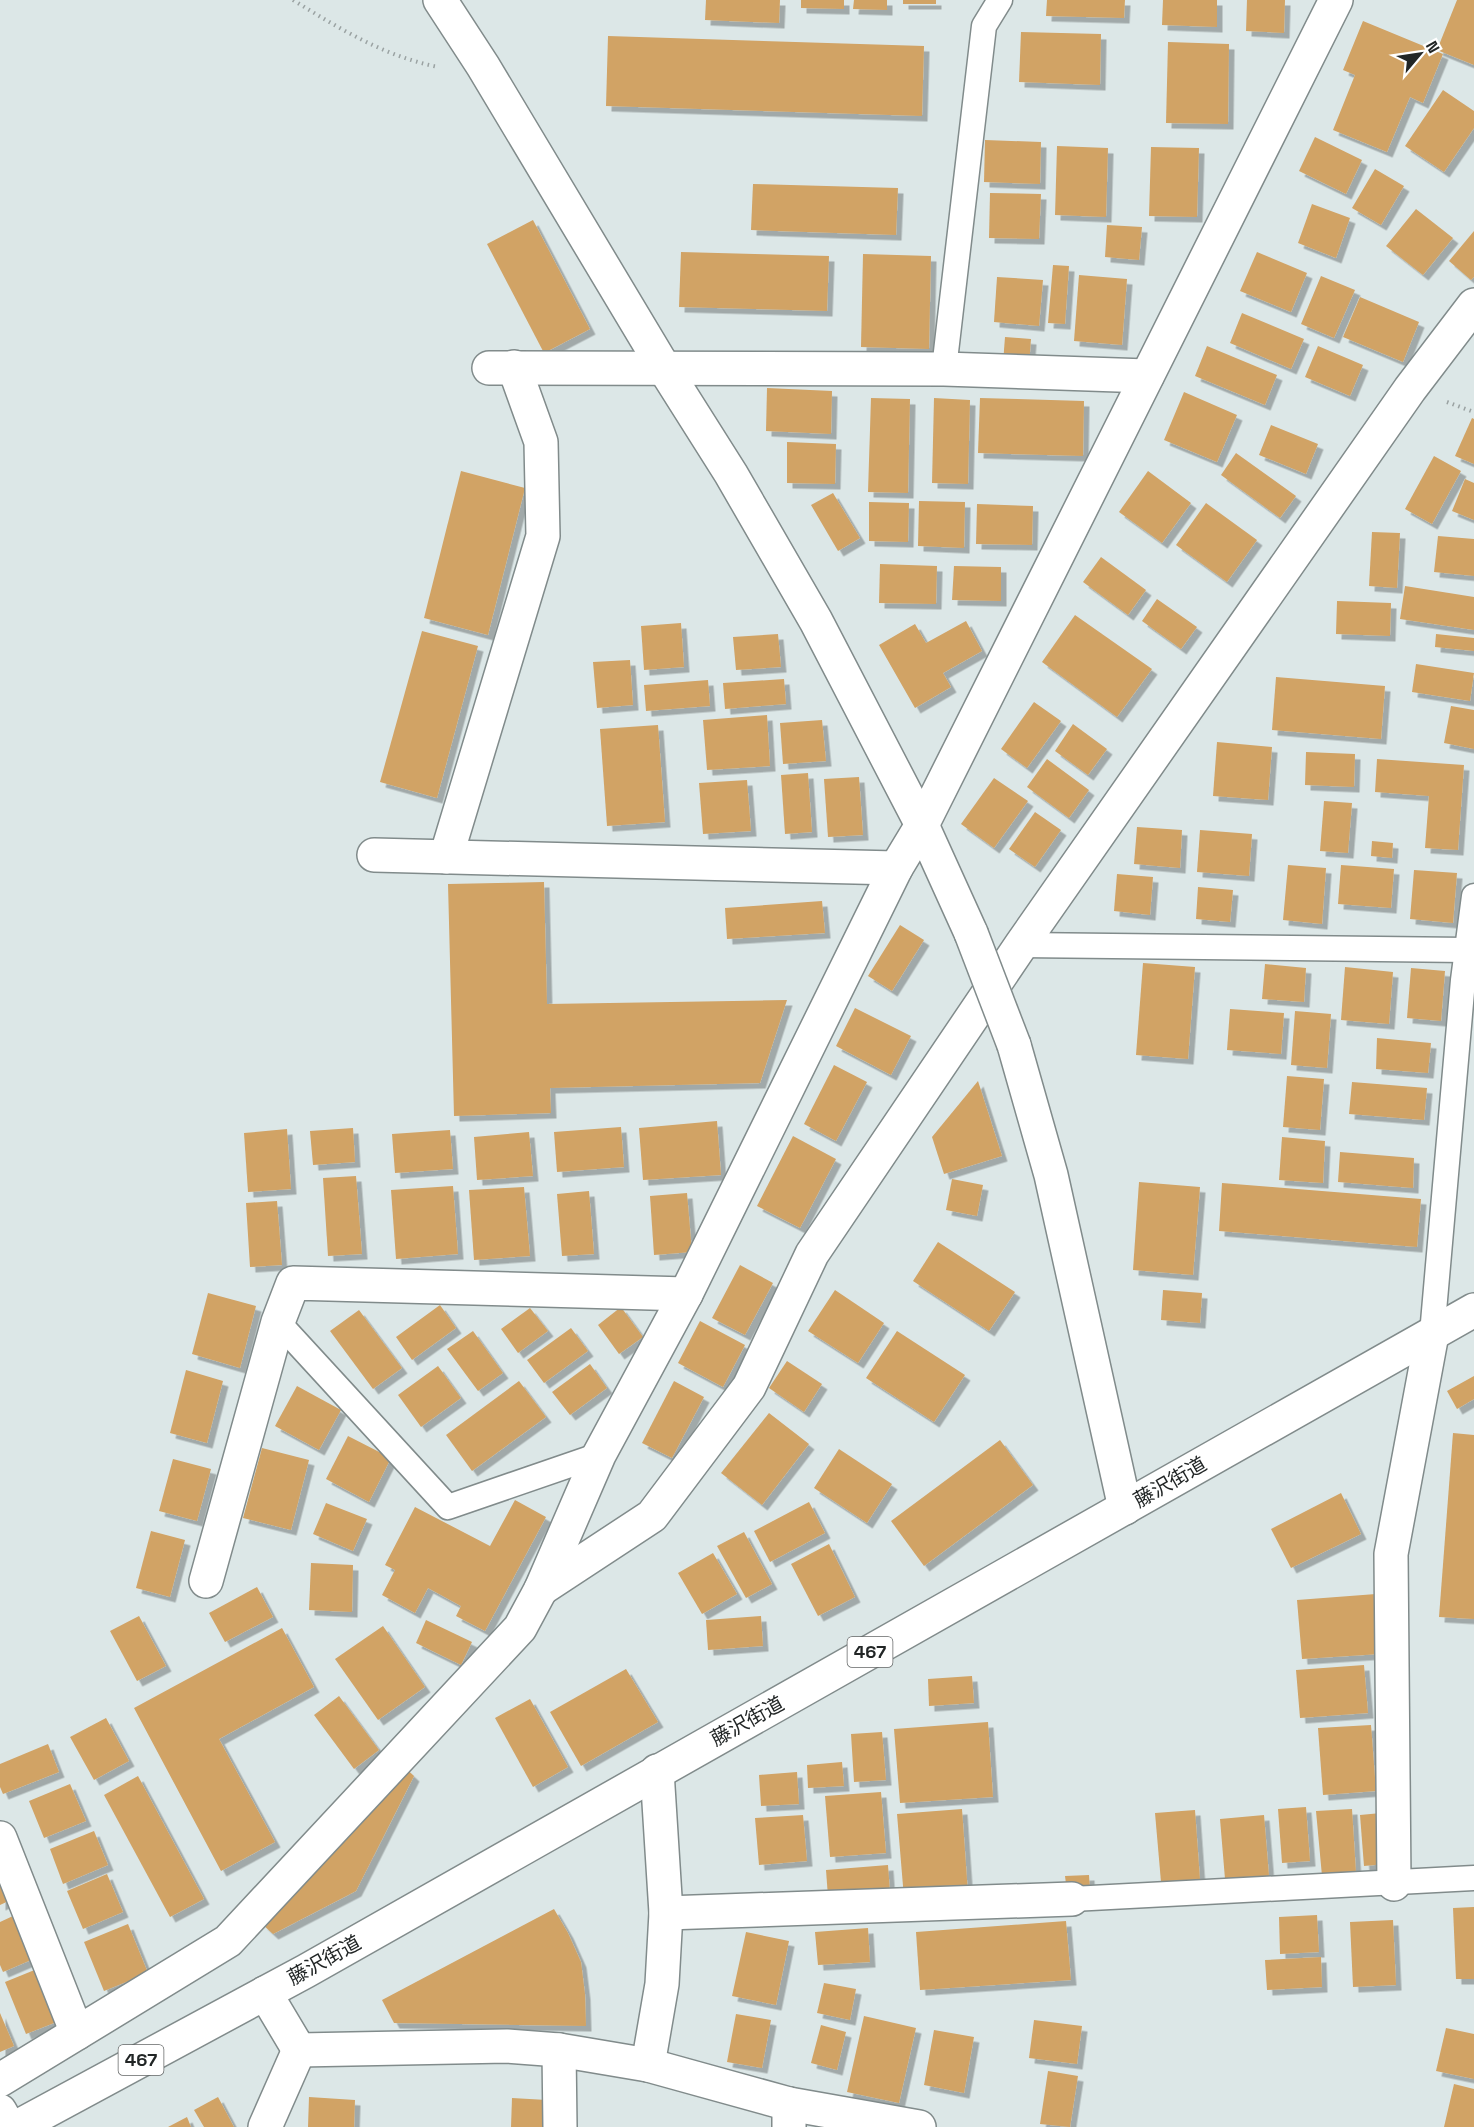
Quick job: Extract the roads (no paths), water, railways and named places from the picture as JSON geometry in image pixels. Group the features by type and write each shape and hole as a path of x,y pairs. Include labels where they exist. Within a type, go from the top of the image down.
{"main road":[{"path":"440,0 483,66 664,368 731,474 811,611 922,825 971,933 1014,1045 1051,1175 1125,1508"},
{"path":"0,2080 228,1941 520,1628 541,1589 600,1455 686,1294 896,868 922,825 1336,0"},
{"path":"541,1589 652,1516 749,1387 812,1254 1021,945 1410,389 1474,304"},
{"path":"446,856 543,536 541,442 502,368 944,369 1147,376"},
{"path":"374,855 896,868"},
{"path":"206,1581 278,1322 292,1282 686,1294"},
{"name":"藤沢街道","path":"17,2127 265,1993 1474,1310"},
{"path":"1394,1884 1391,1554 1432,1334"},
{"path":"648,2065 662,1984 666,1913 657,1771"},
{"path":"0,1838 77,2033"},
{"path":"666,1913 1072,1899"},
{"path":"265,1993 299,2050"},
{"path":"299,2050 507,2046 559,2050 648,2065 789,2115 919,2127"},
{"path":"265,2127 299,2050"},
{"path":"559,2050 560,2127"},
{"path":"0,2111 9,2127"}],"lane":[{"path":"944,369 984,26 1000,0"},
{"path":"1432,1334 1469,980 1466,950 1474,896"},
{"path":"1021,945 1466,950"},
{"path":"278,1322 448,1507 600,1455"},
{"path":"1072,1899 1394,1884 1474,1878"}]}
